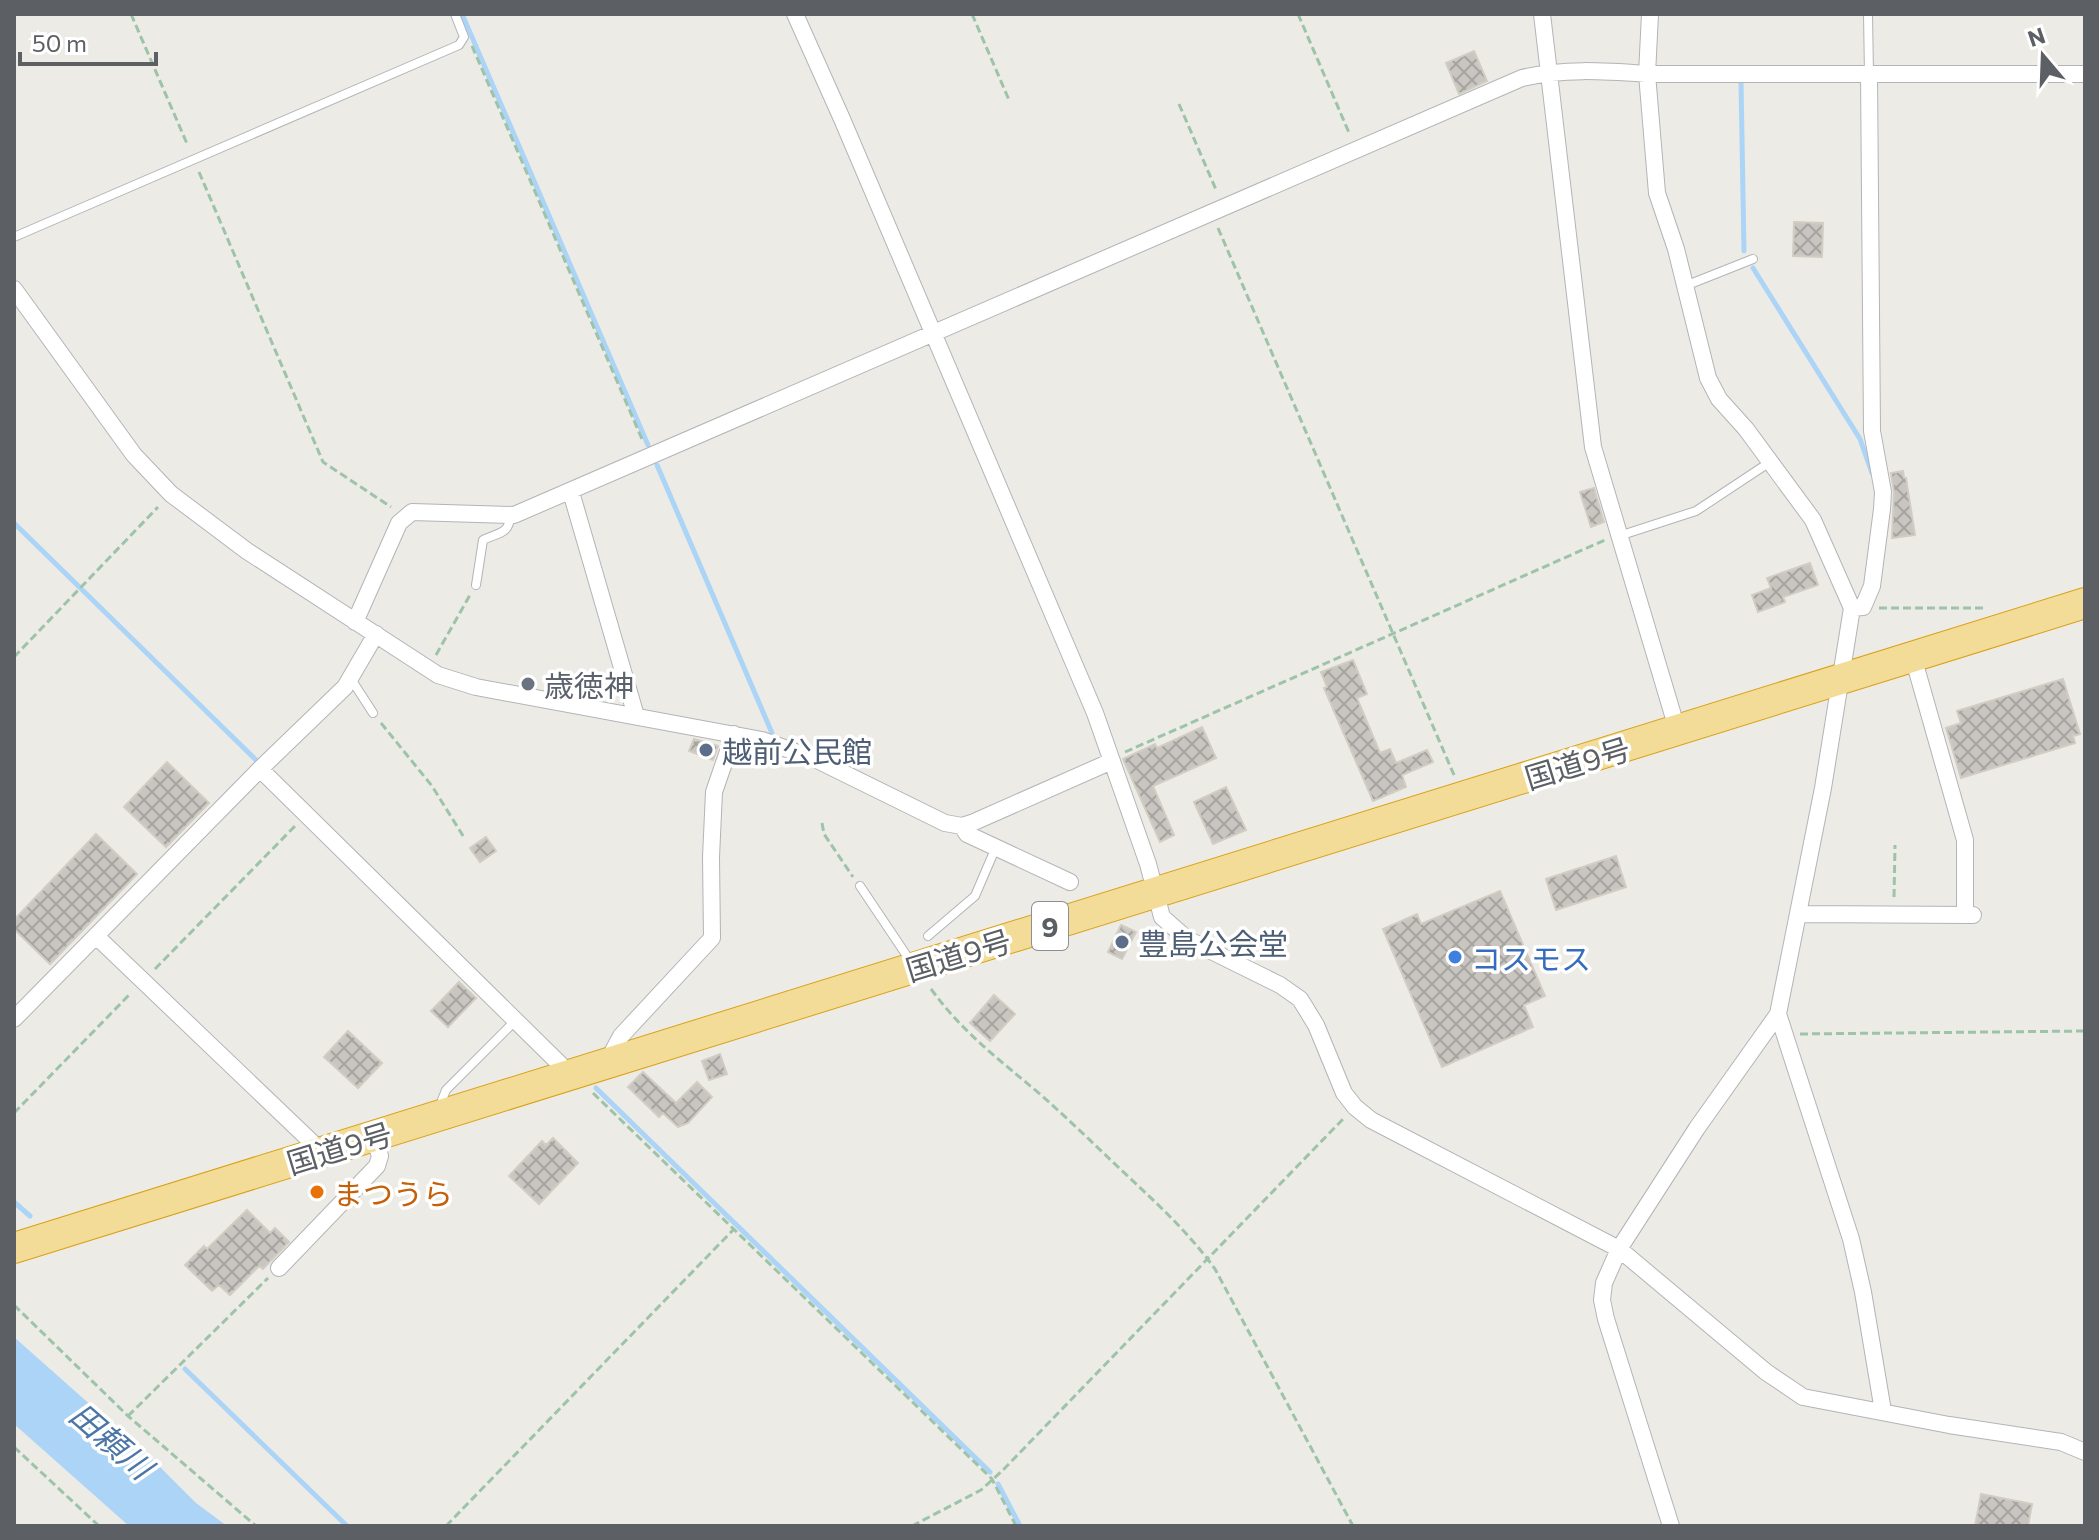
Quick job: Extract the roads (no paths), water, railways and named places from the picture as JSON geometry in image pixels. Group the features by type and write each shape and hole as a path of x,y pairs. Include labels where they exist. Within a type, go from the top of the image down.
{"highway":[{"name":"国道9号","path":"14,1248 2085,603"}],"street":[{"path":"795,14 1095,713 1148,864 1162,917 1187,939 1280,985 1300,999 1316,1025 1335,1077 1355,1107 1371,1120 1619,1249 1766,1372 1803,1397 1949,1425 2061,1442 2085,1452"},
{"path":"1542,14 1593,447 1678,732"},
{"path":"1650,14 1647,74 1657,193 1712,390 1813,520 1858,607"},
{"path":"355,622 404,516 423,512 510,516 1522,78 1549,71 1596,70 1647,74 2085,74"},
{"path":"1671,1526 1602,1300 1604,1283 1619,1249 1697,1128 1778,1014 1799,914 1839,680 1858,607 1872,586 1883,492 1872,431 1869,75"},
{"path":"14,289 134,455 171,494 247,551 438,675 476,687 762,740 815,759 945,823 962,826 1111,760"},
{"path":"571,492 636,716"},
{"path":"14,1019 351,679 376,634"},
{"path":"1799,914 1970,915 1965,840 1913,657"},
{"path":"615,1061 613,1051 621,1036 712,938 714,792 734,734"},
{"path":"260,769 571,1075"},
{"path":"962,826 964,832 1070,882"},
{"path":"96,936 322,1152"},
{"path":"1778,1014 1851,1239 1883,1411"},
{"path":"279,1268 377,1166 380,1156 373,1136"}],"lane":[{"path":"14,237 459,45 464,40 455,14"},
{"path":"1868,14 1869,75"},
{"path":"1685,286 1753,259"},
{"path":"1618,536 1696,511 1770,462"},
{"path":"476,585 483,540 505,531 510,524 510,516"},
{"path":"351,679 373,713"},
{"path":"928,936 975,896 996,847"},
{"path":"860,886 914,967"},
{"path":"444,1114 442,1100 446,1090 516,1021"}],"water":[{"name":"田頼川","path":"14,1337 157,1464 196,1503 227,1526 129,1526 14,1424"}],"waterway":[{"path":"462,14 648,445"},
{"path":"1741,82 1744,251"},
{"path":"1753,268 1860,439 1872,473"},
{"path":"657,465 772,733"},
{"path":"14,523 257,761"},
{"path":"596,1088 990,1472"},
{"path":"14,1202 30,1216"},
{"path":"185,1369 347,1526"},
{"path":"998,1484 1020,1526"}],"place":[{"name":"歳徳神","path":"528,684"},
{"name":"越前公民館","path":"706,750"},
{"name":"豊島公会堂","path":"1122,942"},
{"name":"コスモス","path":"1455,957"},
{"name":"まつうら","path":"317,1192"}]}
